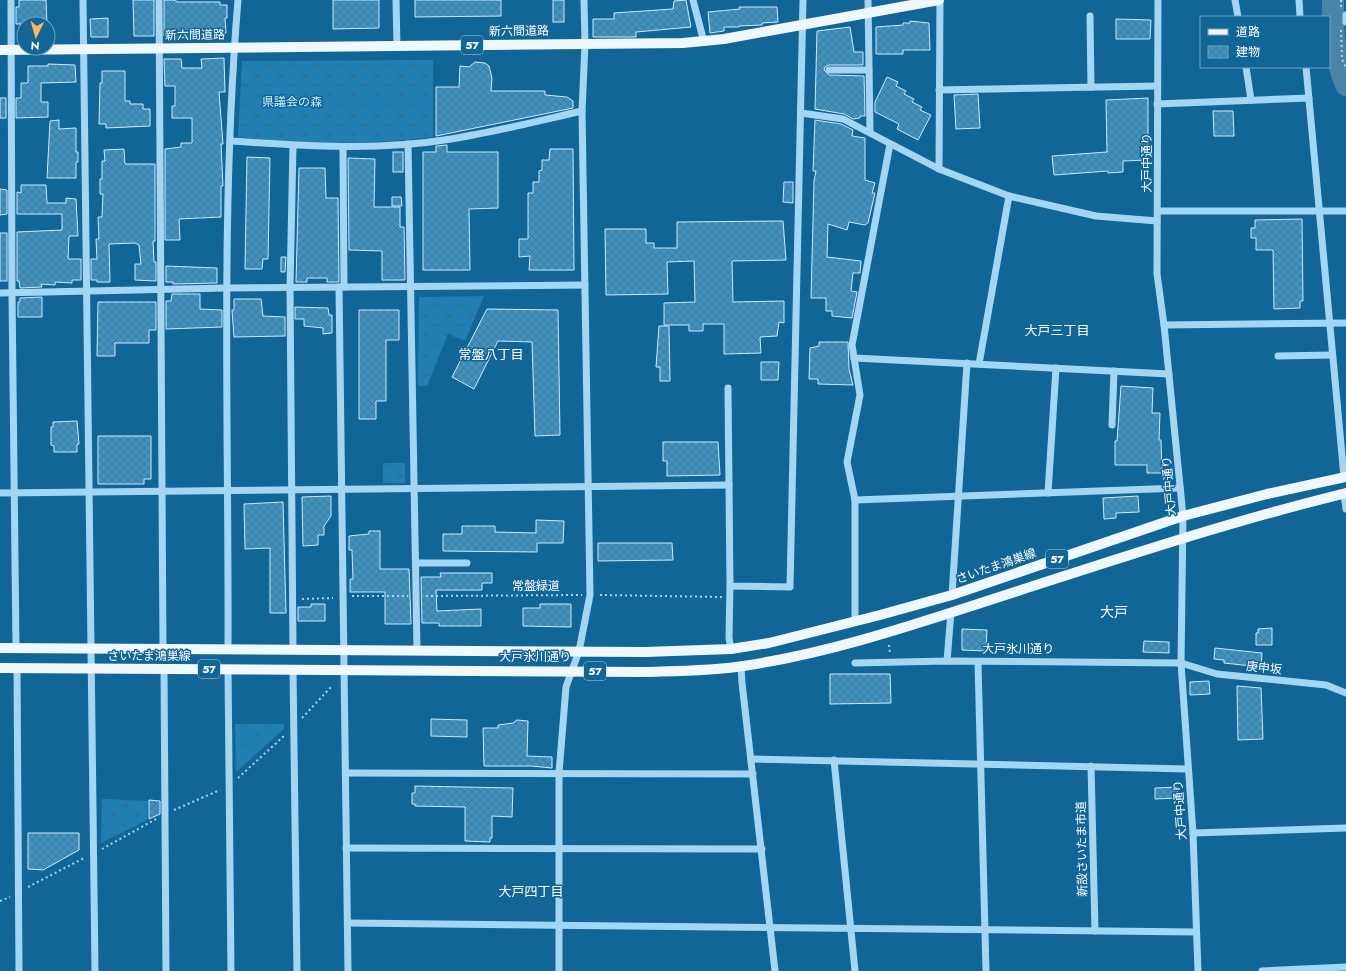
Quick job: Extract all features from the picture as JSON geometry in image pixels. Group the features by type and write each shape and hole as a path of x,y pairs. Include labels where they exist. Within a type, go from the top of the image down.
{"main road":[{"name":"新六間道路","path":"0,50 704,42 940,0"},
{"name":"さいたま鴻巣線","path":"769,643 952,594 1183,516 1267,494 1345,477"},
{"name":"57","path":"950,612 1183,537 1345,494"},
{"name":"大戸氷川通り","path":"417,670 680,671 741,666 771,661 841,645 950,612"},
{"name":"大戸氷川通り","path":"417,650 658,652 731,649 769,643"},
{"name":"さいたま鴻巣線","path":"0,648 417,650"},
{"name":"さいたま鴻巣線","path":"0,668 417,670"}],"street":[{"path":"11,0 12,293 16,648"},
{"path":"84,0 86,291 92,648 95,971"},
{"path":"159,0 163,648"},
{"path":"228,649 226,288 230,141 234,47 238,0"},
{"path":"396,0 397,46"},
{"path":"559,971 559,773 566,687 580,651 590,595 582,111 585,44 584,0"},
{"path":"730,586 790,587 803,0"},
{"path":"868,0 870,132"},
{"path":"939,169 940,0"},
{"name":"大戸中通り","path":"1158,0 1157,274 1164,325 1183,516 1181,663 1193,833 1198,971"},
{"path":"1235,0 1238,16"},
{"path":"1298,0 1300,16"},
{"path":"694,2 704,42"},
{"path":"1343,15 1346,22"},
{"path":"1090,16 1091,87"},
{"path":"1246,68 1251,100"},
{"path":"1306,68 1331,355 1345,477"},
{"path":"829,70 869,70"},
{"path":"939,90 1157,86"},
{"path":"1157,104 1309,98"},
{"path":"230,141 293,146 343,147 408,144 451,139 582,111"},
{"path":"801,113 843,119 939,169 1009,196 1096,216 1158,221"},
{"path":"408,144 417,650"},
{"path":"854,621 855,500 847,462 860,395 852,346 890,144"},
{"path":"293,146 290,287 293,650"},
{"path":"343,147 340,597 344,650 348,971"},
{"path":"979,364 1009,196"},
{"path":"1158,211 1346,211"},
{"path":"0,293 290,287 585,285"},
{"path":"1164,325 1346,322"},
{"path":"1278,356 1331,355"},
{"path":"854,358 1169,374"},
{"path":"952,594 968,363"},
{"path":"1048,493 1056,368"},
{"path":"1112,425 1114,371"},
{"path":"728,388 730,586 729,638 731,649"},
{"path":"0,493 728,485"},
{"path":"855,500 1180,488"},
{"path":"1345,494 1346,509"},
{"path":"416,563 467,562"},
{"path":"947,661 950,612"},
{"name":"大戸氷川通り","path":"855,663 947,661 1181,663"},
{"path":"978,662 986,971"},
{"name":"庚申坂","path":"1181,663 1217,674 1326,685 1346,693"},
{"path":"741,666 775,971"},
{"path":"17,668 19,971"},
{"path":"164,668 166,971"},
{"path":"228,669 231,971"},
{"path":"293,670 296,971"},
{"path":"752,759 980,763 1188,769"},
{"path":"834,760 855,971"},
{"name":"新設さいたま市道","path":"1092,766 1095,931"},
{"path":"346,773 753,774"},
{"path":"1193,833 1346,828"},
{"path":"346,848 762,849"},
{"path":"348,923 1196,932"},
{"path":"1262,971 1346,967"}],"path":[{"path":"1341,0 1343,15"},
{"path":"1341,28 1342,59 1346,68"},
{"name":"常盤緑道","path":"292,599 340,597 590,595 730,597"},
{"path":"890,645 890,650"}],"green space":[{"name":"県議会の森","path":"433,60 433,137 409,140 336,143 238,137 242,61"},
{"path":"484,296 465,341 448,334 427,386 418,386 419,297"},
{"path":"383,463 405,463 405,483 383,483"},
{"path":"235,724 284,724 284,729 236,772"},
{"path":"102,799 148,801 147,820 101,843"}],"building":[{"path":"19,0 46,0 47,16 16,16 16,7 19,7"},
{"path":"133,0 154,0 154,36 134,36"},
{"path":"164,0 174,0 178,2 220,2 220,5 227,5 227,18 225,18 226,32 224,37 167,38 167,36 164,36"},
{"path":"333,0 379,0 379,28 333,29"},
{"path":"415,0 501,0 501,16 415,17"},
{"path":"553,0 564,0 564,22 553,22"},
{"path":"686,0 691,27 636,32 636,37 593,37 593,19 614,19 614,13 673,9 674,1"},
{"path":"739,7 777,7 778,22 762,23 762,25 724,27 724,31 710,33 708,12 740,9"},
{"path":"108,18 108,37 91,37 90,19"},
{"path":"1116,19 1151,20 1150,39 1116,39"},
{"path":"910,21 929,23 930,50 903,50 903,54 876,54 876,27 903,25 903,23 910,23"},
{"path":"850,27 854,52 863,52 863,65 829,65 825,67 824,70 829,75 864,76 865,116 860,116 860,118 853,119 844,114 815,109 817,31"},
{"path":"224,58 225,92 219,92 223,144 221,144 223,186 221,186 221,217 179,219 180,240 165,240 165,149 181,147 181,143 192,143 192,118 172,118 172,106 175,106 175,86 165,86 164,59 181,59 182,68 202,68 201,59"},
{"path":"475,62 485,63 489,66 492,78 491,91 545,91 545,95 567,97 573,101 573,108 436,136 436,87 459,87 460,66 469,67"},
{"path":"48,64 75,65 76,82 41,83 41,102 48,102 48,117 16,118 16,98 21,98 21,83 28,83 28,66 48,66"},
{"path":"102,71 125,71 125,101 130,101 130,104 143,104 143,109 150,109 150,126 106,128 106,124 99,124 100,83 102,83"},
{"path":"887,77 898,82 896,86 906,91 904,94 914,99 912,102 922,107 920,110 931,115 918,140 897,129 899,124 875,112 875,102"},
{"path":"978,94 980,128 956,129 954,95"},
{"path":"0,98 6,98 6,118 0,118"},
{"path":"1148,98 1148,160 1123,161 1123,172 1108,173 1108,171 1054,175 1052,156 1107,152 1106,100"},
{"path":"1213,111 1233,111 1234,136 1214,136"},
{"path":"59,120 59,129 76,128 76,152 78,152 78,162 76,162 76,178 47,178 50,121"},
{"path":"815,120 841,124 853,130 852,136 865,138 865,180 875,183 872,193 875,193 868,223 865,225 849,222 847,230 828,224 827,257 861,261 860,273 853,273 851,291 857,292 852,318 832,316 832,311 826,311 826,298 811,298 814,181 816,171 813,171"},
{"path":"447,145 447,152 498,152 498,208 469,209 470,270 423,270 423,152 436,152 436,146"},
{"path":"124,149 125,164 155,164 155,241 153,241 154,262 156,262 156,281 135,280 135,264 141,264 139,245 135,243 109,244 110,282 97,282 97,280 91,280 91,259 97,259 96,239 99,239 98,217 102,217 103,194 100,194 100,179 102,179 102,161 105,161 104,150"},
{"path":"550,149 573,149 574,270 529,270 530,256 519,257 519,239 528,239 528,193 533,193 533,182 539,182 539,171 542,170 542,160 549,160"},
{"path":"393,152 403,152 403,172 393,172"},
{"path":"247,157 270,158 268,259 263,259 262,269 245,269"},
{"path":"348,158 375,159 374,207 400,207 400,227 404,227 405,280 382,280 382,251 349,250"},
{"path":"299,168 325,168 326,198 338,198 339,282 327,282 327,278 307,278 307,282 296,282"},
{"path":"784,182 793,182 793,203 783,202"},
{"path":"21,185 46,185 47,203 66,203 66,198 76,199 78,236 69,236 68,259 81,259 81,280 72,280 72,283 55,282 55,285 41,284 42,287 20,288 19,281 17,281 17,232 62,230 62,214 17,214 17,192 21,193"},
{"path":"0,189 7,190 7,214 0,215"},
{"path":"392,197 401,197 402,206 392,206"},
{"path":"1302,219 1303,301 1300,301 1300,308 1274,309 1273,250 1256,250 1256,238 1251,238 1251,228 1255,228 1255,220"},
{"path":"783,221 786,260 732,261 733,302 784,301 784,323 779,322 777,336 760,337 761,353 724,354 724,324 703,324 703,331 689,331 689,325 664,325 664,303 695,302 694,261 667,262 668,294 606,295 605,229 646,229 646,243 654,243 654,248 677,248 677,222"},
{"path":"0,233 7,233 7,281 0,281"},
{"path":"281,257 286,257 285,272 281,272"},
{"path":"166,266 217,268 217,283 173,284 173,282 166,282"},
{"path":"172,294 200,294 200,309 222,310 222,327 166,329 166,301 171,301"},
{"path":"42,297 42,317 18,317 18,302 20,302 20,298"},
{"path":"234,299 261,299 263,316 285,317 285,336 234,337 232,310 234,310"},
{"path":"98,302 156,302 156,330 149,330 149,343 115,343 115,356 97,356"},
{"path":"295,307 328,308 329,315 332,315 332,333 323,334 323,328 304,326 304,319 295,319"},
{"path":"487,309 558,310 560,435 535,436 532,342 498,341 474,389 452,377"},
{"path":"359,310 399,310 399,340 386,340 386,401 376,401 376,419 359,419"},
{"path":"659,326 669,326 670,381 660,381 660,367 656,367"},
{"path":"819,342 848,342 849,369 853,385 818,384 818,379 809,379 810,348 819,346"},
{"path":"761,362 779,362 778,380 761,380"},
{"path":"1121,386 1153,388 1152,413 1160,413 1159,440 1161,440 1162,473 1147,473 1147,465 1115,465 1115,441 1117,441"},
{"path":"77,421 79,444 77,444 77,452 54,452 54,446 51,445 51,427 53,427 53,422"},
{"path":"98,436 151,436 151,479 144,479 144,484 98,484"},
{"path":"663,442 718,442 720,475 667,476 667,461 663,461"},
{"path":"331,496 331,516 324,526 324,535 318,535 318,545 303,546 302,497"},
{"path":"1138,496 1139,512 1116,513 1116,518 1104,519 1103,498"},
{"path":"283,502 286,613 270,613 270,548 245,549 244,504"},
{"path":"536,520 564,521 563,543 537,543 537,552 443,551 443,534 462,534 462,526 495,526 495,532 536,533"},
{"path":"369,531 380,531 380,569 409,569 411,624 385,624 385,592 350,592 350,579 353,579 352,550 349,550 349,536 369,534"},
{"path":"598,543 672,543 673,560 598,561"},
{"path":"440,573 492,573 492,583 482,583 482,590 436,590 437,611 481,609 481,626 439,626 439,623 422,623 421,577 441,577"},
{"path":"311,604 325,604 325,621 298,621 298,607 311,607"},
{"path":"540,604 571,604 571,627 523,626 523,608 540,608"},
{"path":"1272,628 1272,645 1256,645 1256,633 1258,633 1258,629"},
{"path":"962,629 987,630 986,651 962,650"},
{"path":"1144,641 1169,642 1169,653 1143,652"},
{"path":"1215,648 1262,653 1261,667 1224,663 1224,660 1214,659"},
{"path":"830,674 890,674 891,703 830,704"},
{"path":"1209,681 1210,694 1190,695 1190,682"},
{"path":"1237,686 1261,688 1263,739 1238,740"},
{"path":"431,719 467,720 467,737 431,736"},
{"path":"517,720 528,721 527,756 552,757 552,768 531,766 484,766 483,728 498,728 498,725 513,723"},
{"path":"415,786 513,788 512,817 492,816 492,838 490,838 490,842 465,841 465,807 415,806 415,804 412,804 412,793 415,793"},
{"path":"1177,787 1178,798 1155,799 1155,788"},
{"path":"149,800 160,801 160,814 149,819"},
{"path":"28,833 79,833 79,850 43,870 28,869"}],"waterway":[{"path":"1333,0 1333,24 1336,53 1346,85"}],"district":[{"name":"大戸三丁目","path":"1057,330"},
{"name":"常盤八丁目","path":"491,354"},
{"name":"大戸","path":"1114,612"},
{"name":"大戸四丁目","path":"531,891"}]}
